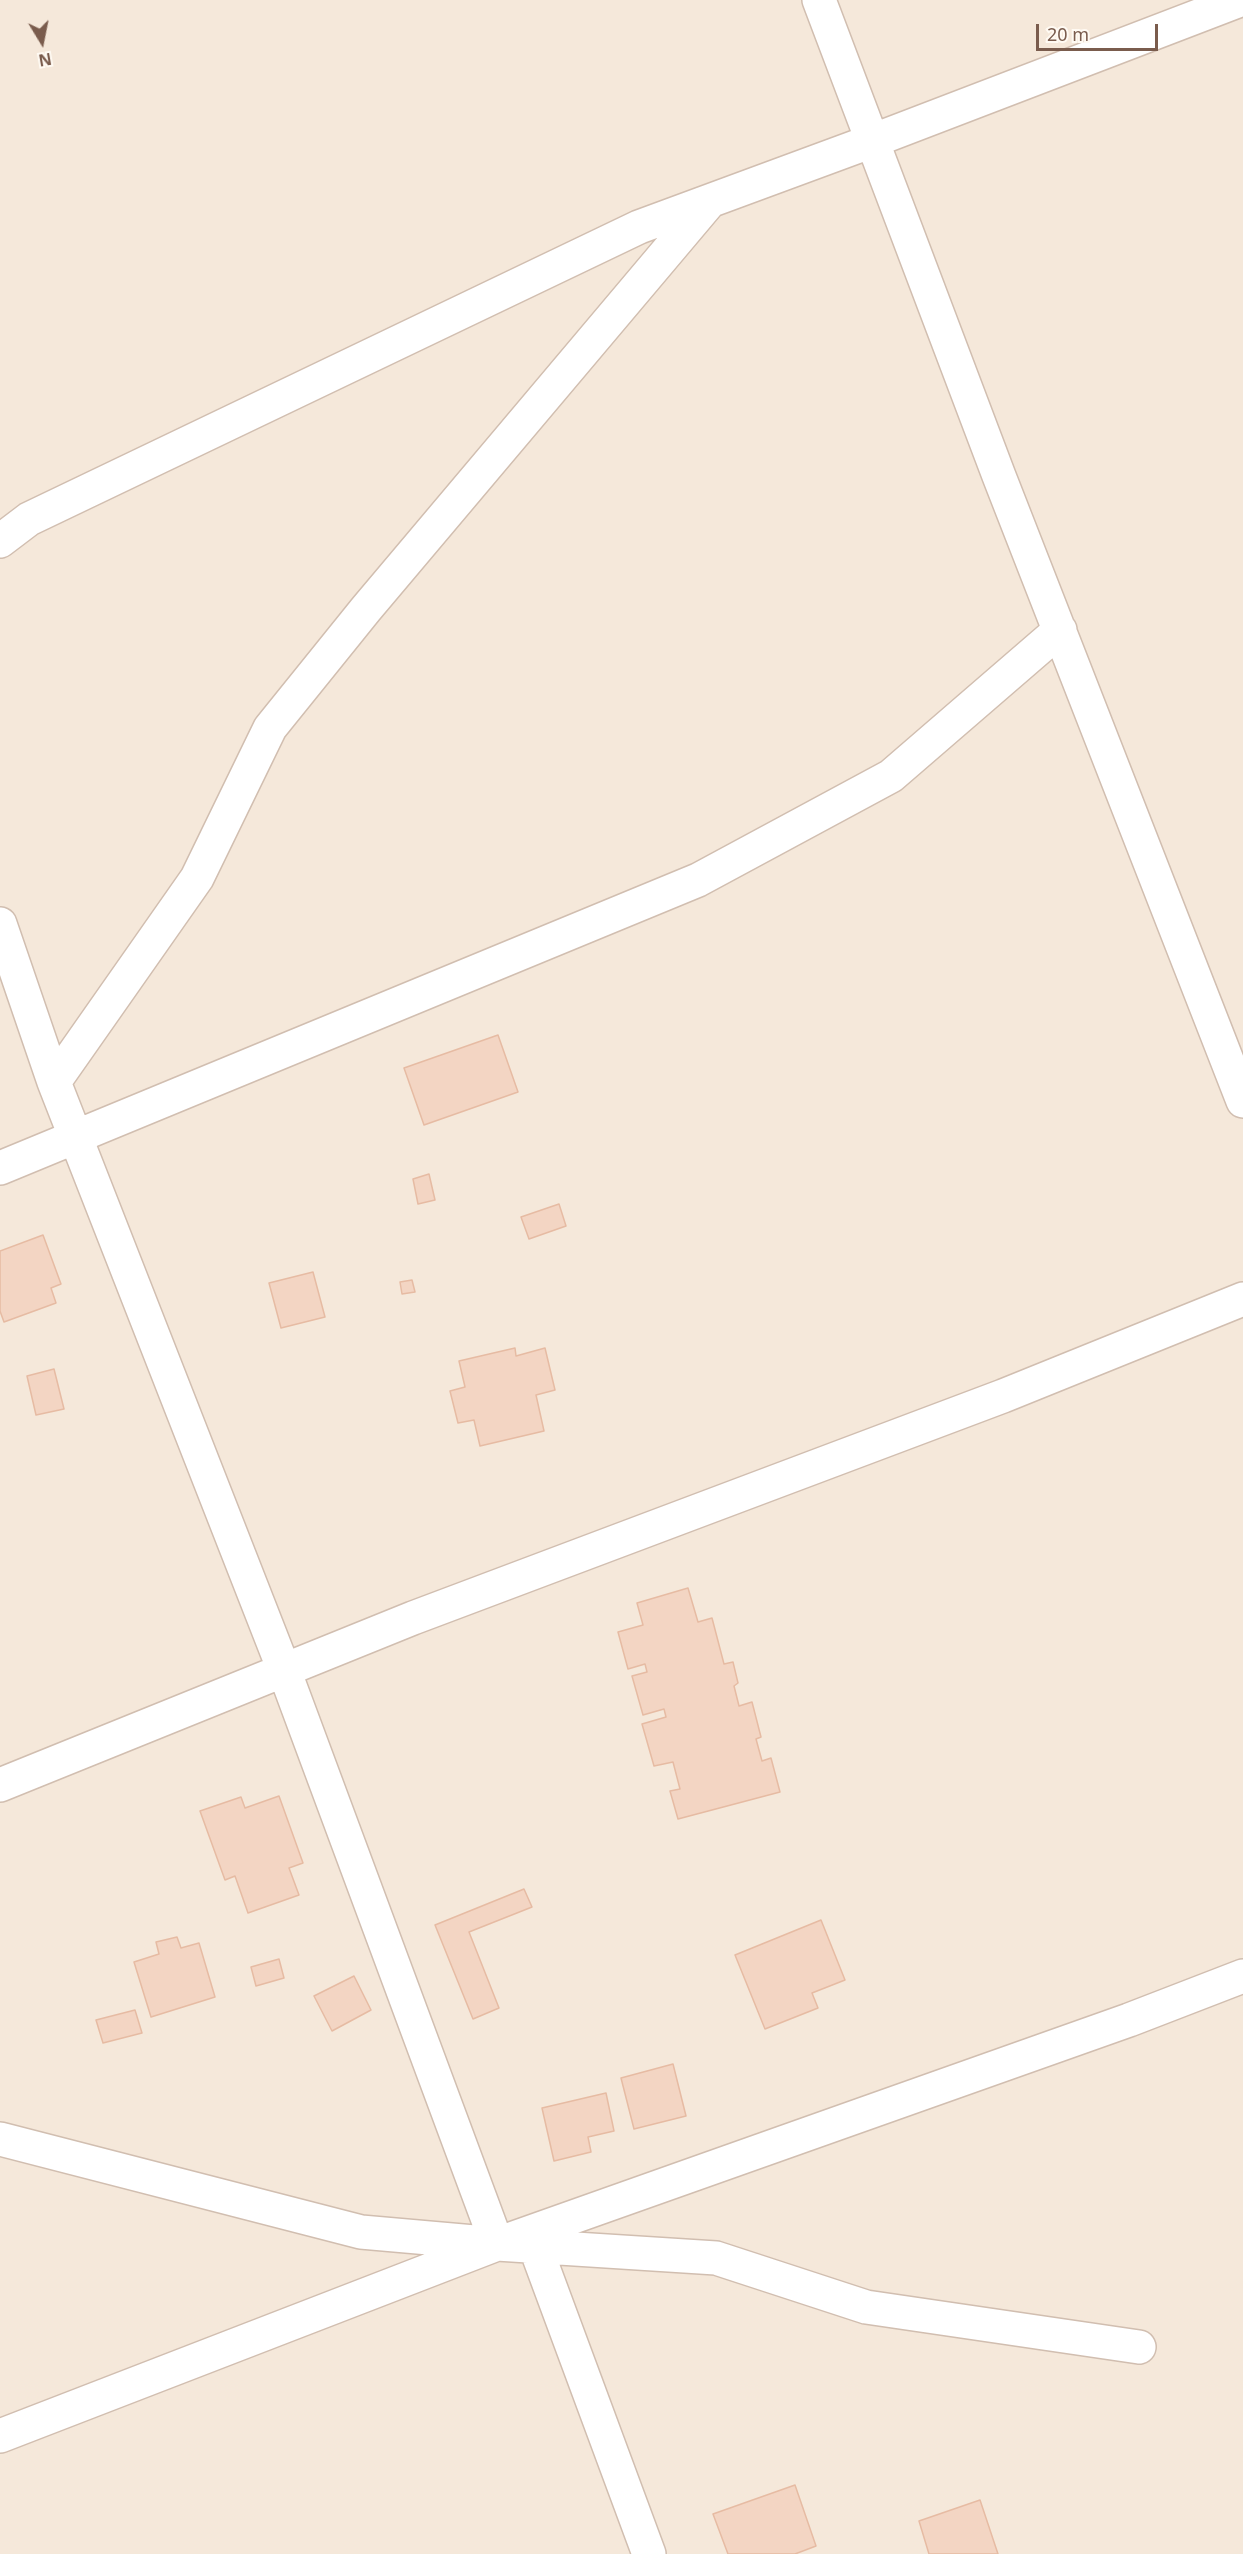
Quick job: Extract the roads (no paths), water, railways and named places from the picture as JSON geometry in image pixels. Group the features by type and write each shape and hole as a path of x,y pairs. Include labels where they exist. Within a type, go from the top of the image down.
{"street":[{"path":"819,0 1243,1101"},
{"path":"0,541 40,513 639,227 872,141 1240,0"},
{"path":"54,1082 197,878 270,728 366,609 710,200"},
{"path":"0,1168 698,880 891,776 1060,630"},
{"path":"0,924 54,1082 284,1670 497,2244"},
{"path":"0,1785 413,1618 1004,1396 1243,1299"},
{"path":"0,2436 497,2244 1129,2020 1243,1976"},
{"path":"0,2139 361,2232 497,2244 716,2258 866,2307 1139,2347"},
{"path":"535,2246 649,2554"}]}
